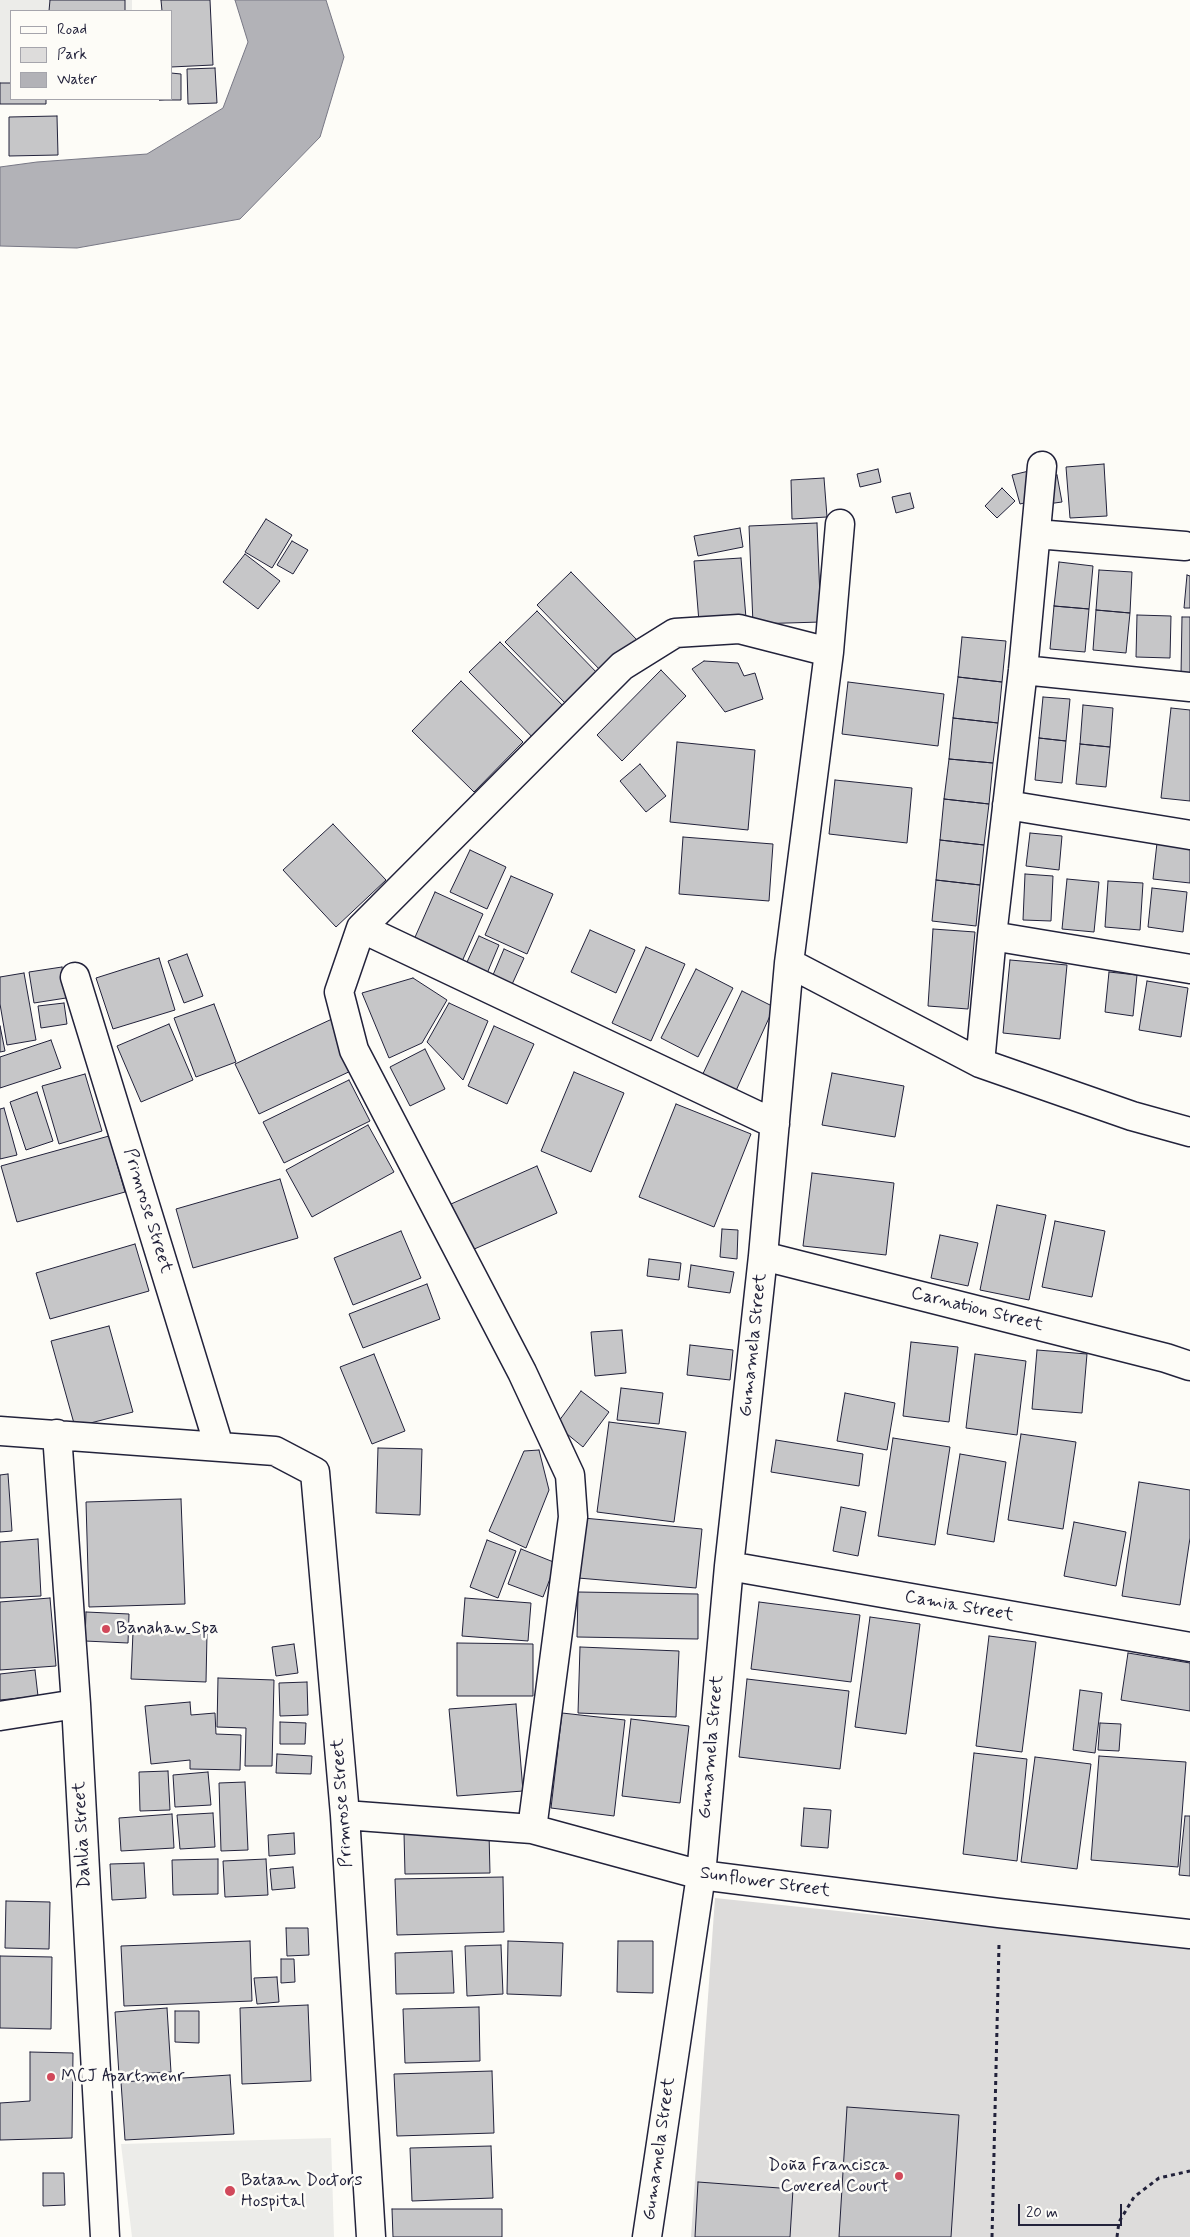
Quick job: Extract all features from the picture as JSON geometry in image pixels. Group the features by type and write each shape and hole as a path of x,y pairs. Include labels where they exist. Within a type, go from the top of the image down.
{"street":[{"path":"980,1062 992,936 1023,670 1042,466"},
{"name":"Gumamela Street","path":"647,2237 700,1875 729,1566 763,1256 790,963 830,652 840,524"},
{"path":"1036,534 1185,546"},
{"path":"532,1829 573,1517 570,1475 517,1364 354,1050 340,992 361,928 622,666 675,633 739,629 830,652"},
{"path":"1023,670 1190,687"},
{"path":"1007,805 1190,835"},
{"path":"361,928 775,1124"},
{"path":"992,936 1190,969"},
{"path":"790,963 980,1062 1132,1116 1190,1132"},
{"name":"Primrose Street","path":"75,977 219,1446"},
{"name":"Carnation Street","path":"763,1256 1166,1358 1190,1366"},
{"name":"Primrose Street","path":"0,1431 276,1451 315,1472 345,1815 371,2237"},
{"name":"Dahlia Street","path":"57,1434 76,1704 105,2237"},
{"name":"Camia Street","path":"729,1566 1190,1647"},
{"path":"0,1716 76,1704"},
{"name":"Sunflower Street","path":"345,1815 532,1829 700,1875 1000,1913 1190,1934"}],"path":[{"path":"992,2237 1000,1913"},
{"path":"1117,2237 1119,2222 1134,2196 1159,2178 1190,2171"}],"shaded area":[{"path":"0,0 132,0 132,10 10,10 10,84 0,84"},
{"name":"Bataan Doctors Hospital","path":"331,2138 334,2237 132,2237 121,2144"}],"green space":[{"path":"715,1898 1190,1948 1190,2237 691,2237"}],"water":[{"path":"235,0 326,0 344,57 320,137 240,219 77,248 0,246 0,167 37,162 147,154 223,108 248,42"}],"building":[{"path":"50,0 125,0 125,10 49,10"},
{"path":"161,0 210,0 213,65 172,67 172,10 162,10"},
{"path":"215,68 217,103 188,104 187,69"},
{"path":"172,73 181,74 181,100 172,100"},
{"path":"0,83 10,83 10,100 46,100 46,104 0,104"},
{"path":"57,116 58,155 9,156 9,117"},
{"path":"1104,464 1107,516 1070,518 1066,467"},
{"path":"878,469 881,482 860,487 857,474"},
{"path":"1029,471 1036,500 1020,504 1012,475"},
{"path":"1057,475 1062,502 1047,504 1042,478"},
{"path":"824,478 827,517 792,519 791,480"},
{"path":"1002,488 1015,501 997,518 985,506"},
{"path":"910,493 914,508 896,513 892,497"},
{"path":"266,519 292,535 272,568 245,552"},
{"path":"817,523 821,622 753,624 749,526"},
{"path":"740,528 743,547 698,556 694,536"},
{"path":"292,541 308,550 293,574 277,565"},
{"path":"245,554 280,581 258,609 223,582"},
{"path":"741,558 746,618 699,622 694,561"},
{"path":"1059,562 1093,566 1089,609 1054,606"},
{"path":"1099,570 1132,572 1130,613 1096,610"},
{"path":"571,572 638,641 604,674 537,605"},
{"path":"1187,575 1190,576 1190,608 1184,608"},
{"path":"1054,606 1089,609 1085,652 1050,649"},
{"path":"1096,610 1130,613 1126,653 1093,650"},
{"path":"537,611 601,677 569,707 505,642"},
{"path":"1137,615 1171,616 1170,658 1136,657"},
{"path":"1182,617 1190,617 1190,675 1181,675"},
{"path":"962,637 1006,641 1002,682 958,677"},
{"path":"500,642 571,714 539,744 469,672"},
{"path":"704,661 738,663 744,676 755,673 763,699 725,712 692,669"},
{"path":"661,670 686,696 622,761 597,735"},
{"path":"958,677 1002,682 998,723 953,718"},
{"path":"461,681 523,742 474,792 412,731"},
{"path":"848,682 944,694 938,746 842,734"},
{"path":"1043,697 1070,699 1066,741 1039,738"},
{"path":"1083,705 1113,708 1110,747 1080,744"},
{"path":"1171,708 1190,710 1190,801 1161,798"},
{"path":"953,718 998,723 993,763 949,759"},
{"path":"1039,738 1066,741 1062,783 1035,780"},
{"path":"677,742 755,750 748,830 670,822"},
{"path":"1080,744 1110,747 1106,787 1076,784"},
{"path":"949,759 993,763 989,804 944,799"},
{"path":"640,764 666,796 646,812 620,781"},
{"path":"835,780 912,788 907,843 829,834"},
{"path":"944,799 989,804 984,845 940,840"},
{"path":"333,824 386,880 336,927 283,870"},
{"path":"1030,833 1062,836 1059,870 1026,866"},
{"path":"683,837 773,844 769,901 679,894"},
{"path":"940,840 984,845 980,885 936,880"},
{"path":"1157,843 1190,846 1190,883 1153,879"},
{"path":"470,850 506,867 487,909 450,892"},
{"path":"1025,874 1053,876 1051,921 1023,920"},
{"path":"511,876 553,894 527,954 485,935"},
{"path":"1067,879 1099,882 1094,932 1062,929"},
{"path":"936,880 980,885 976,926 932,921"},
{"path":"1108,881 1143,883 1140,930 1105,927"},
{"path":"1152,888 1187,892 1183,932 1148,927"},
{"path":"435,892 483,914 460,966 412,944"},
{"path":"933,929 975,932 968,1009 928,1006"},
{"path":"590,930 635,950 616,993 571,972"},
{"path":"479,936 499,945 483,983 462,973"},
{"path":"646,947 685,964 651,1041 612,1023"},
{"path":"504,949 524,958 509,991 490,982"},
{"path":"187,954 203,996 184,1003 168,961"},
{"path":"159,958 175,1010 113,1029 96,978"},
{"path":"1010,960 1067,965 1060,1039 1003,1033"},
{"path":"62,967 66,998 34,1003 29,972"},
{"path":"696,969 733,988 698,1057 661,1038"},
{"path":"1109,972 1137,975 1133,1016 1105,1012"},
{"path":"24,973 36,1040 7,1045 0,1004 0,977"},
{"path":"413,978 447,1000 422,1043 389,1058 362,993"},
{"path":"1147,981 1188,988 1181,1037 1139,1030"},
{"path":"742,991 774,1007 734,1095 700,1080"},
{"path":"64,1003 67,1024 41,1028 38,1006"},
{"path":"449,1003 488,1021 463,1080 427,1042"},
{"path":"214,1004 236,1062 196,1077 174,1018"},
{"path":"332,1019 355,1069 259,1114 235,1064"},
{"path":"169,1024 193,1080 141,1102 117,1046"},
{"path":"0,1026 5,1051 0,1052"},
{"path":"494,1026 534,1044 507,1104 468,1086"},
{"path":"51,1040 61,1068 0,1088 0,1057"},
{"path":"425,1049 445,1089 410,1106 390,1067"},
{"path":"574,1072 624,1093 591,1172 541,1151"},
{"path":"832,1073 904,1086 895,1137 822,1125"},
{"path":"85,1074 102,1131 59,1144 42,1086"},
{"path":"349,1080 370,1121 284,1163 263,1122"},
{"path":"37,1092 53,1141 26,1150 10,1102"},
{"path":"676,1104 751,1134 714,1227 639,1197"},
{"path":"4,1108 17,1155 0,1159 0,1109"},
{"path":"368,1125 394,1172 312,1217 286,1170"},
{"path":"109,1136 125,1192 17,1222 1,1166"},
{"path":"537,1166 557,1213 472,1250 451,1204"},
{"path":"812,1173 894,1183 886,1255 803,1246"},
{"path":"280,1179 298,1238 193,1268 176,1209"},
{"path":"997,1205 1046,1215 1029,1300 980,1290"},
{"path":"1055,1221 1105,1231 1092,1297 1042,1287"},
{"path":"722,1229 738,1230 737,1259 720,1257"},
{"path":"401,1231 421,1278 353,1305 334,1258"},
{"path":"940,1235 978,1243 968,1286 931,1278"},
{"path":"135,1244 149,1291 50,1319 36,1273"},
{"path":"649,1259 681,1263 679,1280 647,1276"},
{"path":"691,1265 734,1272 730,1293 688,1287"},
{"path":"427,1284 440,1319 363,1348 349,1314"},
{"path":"109,1326 133,1412 75,1427 51,1341"},
{"path":"622,1330 626,1373 595,1376 591,1332"},
{"path":"911,1342 958,1347 949,1422 903,1416"},
{"path":"690,1345 733,1350 730,1380 687,1375"},
{"path":"1037,1350 1087,1354 1082,1413 1032,1409"},
{"path":"374,1354 405,1431 372,1444 340,1367"},
{"path":"975,1354 1026,1361 1017,1435 966,1428"},
{"path":"621,1388 663,1393 659,1424 617,1420"},
{"path":"581,1391 609,1412 583,1447 556,1425"},
{"path":"845,1393 895,1403 887,1450 837,1441"},
{"path":"609,1422 686,1432 674,1522 597,1512"},
{"path":"1021,1434 1076,1442 1063,1529 1008,1520"},
{"path":"893,1438 950,1447 935,1545 878,1536"},
{"path":"776,1440 863,1454 859,1486 771,1472"},
{"path":"378,1448 422,1449 420,1515 376,1513"},
{"path":"539,1450 549,1490 526,1548 489,1531 524,1451"},
{"path":"960,1454 1006,1462 994,1542 947,1534"},
{"path":"8,1474 12,1531 0,1532 0,1475"},
{"path":"1139,1482 1190,1490 1190,1538 1180,1605 1122,1596"},
{"path":"181,1499 185,1604 89,1607 86,1502"},
{"path":"841,1507 866,1512 858,1556 833,1551"},
{"path":"583,1518 702,1529 696,1588 578,1578"},
{"path":"1074,1522 1126,1532 1116,1586 1064,1576"},
{"path":"38,1539 41,1596 0,1598 0,1542"},
{"path":"487,1540 516,1551 498,1598 470,1587"},
{"path":"521,1549 556,1563 543,1597 508,1584"},
{"path":"578,1592 698,1594 698,1639 577,1637"},
{"path":"50,1598 56,1666 0,1670 0,1602"},
{"path":"465,1598 531,1603 528,1641 462,1636"},
{"path":"759,1602 860,1615 851,1682 751,1669"},
{"path":"86,1612 129,1614 128,1643 85,1641"},
{"path":"870,1617 920,1624 906,1734 855,1727"},
{"path":"133,1632 207,1634 206,1682 131,1679"},
{"path":"989,1636 1036,1642 1022,1752 976,1746"},
{"path":"457,1643 533,1644 533,1696 457,1696"},
{"path":"294,1644 298,1673 276,1676 272,1647"},
{"path":"580,1647 679,1651 676,1717 578,1713"},
{"path":"1128,1653 1190,1663 1190,1711 1121,1700"},
{"path":"35,1670 38,1696 0,1700 0,1674"},
{"path":"218,1678 274,1680 272,1766 245,1766 246,1728 217,1727"},
{"path":"747,1679 849,1691 840,1769 739,1757"},
{"path":"307,1682 308,1715 280,1716 279,1683"},
{"path":"1080,1690 1102,1693 1095,1753 1073,1750"},
{"path":"190,1702 191,1715 215,1713 216,1734 241,1735 240,1770 190,1769 190,1760 151,1764 145,1706"},
{"path":"516,1704 523,1791 457,1796 449,1709"},
{"path":"562,1713 625,1720 614,1816 551,1808"},
{"path":"631,1719 689,1726 680,1803 622,1796"},
{"path":"280,1722 306,1723 305,1744 280,1744"},
{"path":"1100,1723 1121,1724 1119,1751 1098,1750"},
{"path":"974,1753 1027,1759 1017,1861 963,1854"},
{"path":"277,1754 312,1756 311,1774 276,1773"},
{"path":"1099,1756 1186,1762 1178,1867 1091,1860"},
{"path":"1035,1757 1091,1764 1077,1869 1021,1862"},
{"path":"168,1771 170,1810 140,1811 139,1772"},
{"path":"208,1772 211,1805 175,1807 173,1775"},
{"path":"245,1782 248,1850 221,1851 219,1783"},
{"path":"804,1808 831,1810 828,1848 801,1846"},
{"path":"213,1813 215,1847 180,1849 177,1815"},
{"path":"172,1814 174,1848 121,1851 119,1818"},
{"path":"1185,1816 1190,1816 1190,1876 1179,1875"},
{"path":"294,1833 295,1854 269,1856 268,1835"},
{"path":"404,1833 489,1833 490,1873 405,1874"},
{"path":"218,1859 218,1894 173,1895 172,1860"},
{"path":"266,1859 268,1895 225,1897 223,1861"},
{"path":"144,1863 146,1898 112,1900 110,1864"},
{"path":"293,1867 295,1888 272,1890 270,1869"},
{"path":"503,1877 504,1932 397,1935 395,1879"},
{"path":"6,1901 50,1902 49,1949 5,1948"},
{"path":"286,1928 308,1928 309,1955 287,1956"},
{"path":"250,1941 252,2001 124,2006 121,1946"},
{"path":"508,1941 563,1943 561,1996 507,1994"},
{"path":"618,1941 653,1941 653,1993 617,1992"},
{"path":"501,1945 503,1994 467,1996 465,1946"},
{"path":"452,1951 454,1993 396,1994 395,1953"},
{"path":"0,1956 52,1957 51,2029 0,2028"},
{"path":"281,1959 294,1959 295,1982 281,1983"},
{"path":"277,1977 279,2002 257,2004 254,1978"},
{"path":"308,2005 311,2081 242,2084 240,2008"},
{"path":"479,2007 480,2061 405,2063 403,2009"},
{"path":"167,2008 171,2072 119,2075 115,2012"},
{"path":"175,2011 199,2011 199,2043 175,2042"},
{"name":"MCJ Apartmenr","path":"30,2052 73,2053 72,2138 0,2140 0,2103 30,2101"},
{"path":"492,2071 494,2133 397,2136 394,2074"},
{"path":"230,2075 234,2134 125,2140 121,2082"},
{"name":"Doña Francisca Covered Court","path":"847,2107 959,2115 951,2237 839,2237"},
{"path":"491,2146 493,2198 412,2201 410,2148"},
{"path":"43,2173 64,2173 65,2205 43,2206"},
{"path":"698,2182 793,2189 790,2237 695,2237"},
{"path":"392,2209 502,2209 502,2237 393,2237"}],"place":[{"name":"Banahaw Spa","path":"106,1629"},
{"name":"MCJ Apartmenr","path":"51,2077"},
{"name":"Doña Francisca Covered Court","path":"899,2176"},
{"name":"Bataan Doctors Hospital","path":"230,2191"}]}
